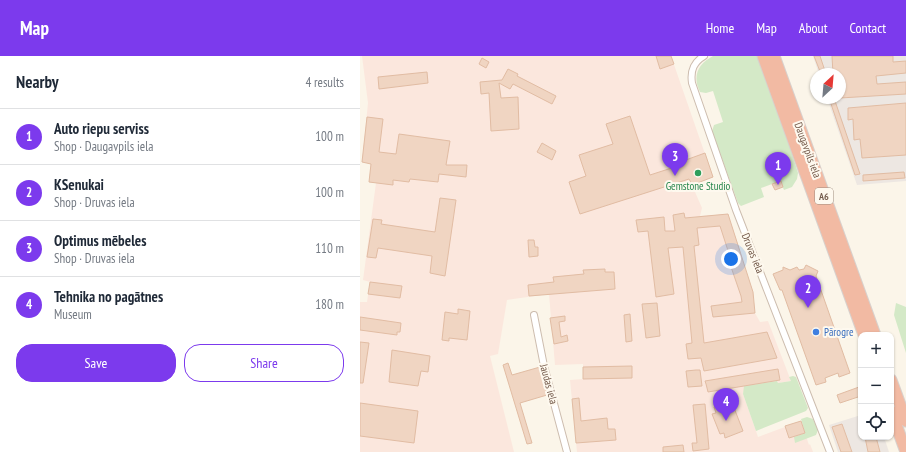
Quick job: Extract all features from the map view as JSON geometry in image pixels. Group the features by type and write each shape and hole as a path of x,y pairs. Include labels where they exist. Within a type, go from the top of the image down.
{"highway":[{"name":"Daugavpils iela","path":"763,56 863,332"},
{"name":"Daugavpils iela","path":"774,56 874,332"},
{"path":"894,388 906,421"},
{"path":"894,419 906,452"}],"street":[{"name":"Druvas iela","path":"704,56 692,67 692,83 736,210 830,452"},
{"name":"Jaudas iela","path":"534,315 544,366 567,452"}],"shaded area":[{"path":"362,56 671,56 713,177 692,185 702,208 700,216 728,214 743,260 755,313 760,322 768,321 791,381 778,383 777,381 745,389 743,394 758,437 801,421 809,445 810,444 813,452 577,452 570,380 583,379 583,364 555,365 549,294 507,300 498,354 490,356 514,452 360,452 360,302 367,302 370,282 363,280 376,183 369,182 371,164 362,162 368,103"},
{"path":"813,56 906,56 906,181 857,185 829,104 846,104 846,68 817,68"},
{"path":"858,416 858,440 885,440 889,452 838,452 829,425"}],"green space":[{"path":"713,56 759,56 779,112 798,173 797,179 792,187 784,190 780,181 761,188 764,197 741,206 738,203 712,131 714,125 723,122 713,91 706,93 700,92 697,81 700,67"},
{"path":"896,303 906,307 906,353 894,315"},
{"path":"789,377 796,377 808,408 806,411 756,431 743,394 744,386 777,381 778,383 791,381"},
{"path":"807,417 813,419 818,430 816,435 795,443 794,437 805,433 801,419"}],"building":[{"path":"656,56 671,56 674,64 660,69"},
{"path":"814,56 820,56 824,68 819,68"},
{"path":"832,56 893,56 893,62 906,61 906,73 876,76 877,84 906,82 906,94 846,98 846,68 833,68"},
{"path":"482,58 489,62 486,68 479,64"},
{"path":"508,69 518,74 517,76 556,96 552,104 513,84 510,89 499,83 501,98 518,97 519,129 491,131 489,93 481,94 480,82 502,80"},
{"path":"427,72 428,83 379,89 378,77"},
{"path":"906,103 906,155 862,158 860,139 854,140 853,119 848,120 848,108"},
{"path":"831,104 836,104 860,174 855,175"},
{"path":"630,116 650,175 684,164 683,161 705,153 713,177 692,185 689,179 580,214 569,182 586,176 579,155 613,144 606,124"},
{"path":"367,117 383,119 379,152 396,154 399,134 450,141 446,165 467,165 466,177 439,174 438,182 410,179 409,182 393,180 393,185 369,182 371,164 362,162"},
{"path":"542,143 556,151 552,160 537,152"},
{"path":"904,172 905,178 863,181 863,175"},
{"path":"781,181 783,187 775,190 772,184"},
{"path":"440,198 456,200 445,276 430,273 432,256 378,248 376,258 367,257 373,219 382,220 381,224 435,232"},
{"path":"684,213 685,218 728,214 753,292 755,313 713,317 711,306 742,302 741,296 730,264 732,263 720,226 697,228 699,245 694,246 704,343 767,332 777,358 704,371 701,358 688,359 686,344 692,343 683,247 668,248 674,294 656,297 648,231 638,232 636,220 664,217 665,231 675,231 673,215"},
{"path":"528,240 534,240 535,247 538,247 538,256 529,257"},
{"name":"Pārogre","path":"806,265 818,271 816,276 850,373 839,377 838,373 825,378 826,382 816,385 782,290 780,290 773,274 783,270 783,267 790,270 797,267 799,270 804,269"},
{"path":"605,269 605,272 614,272 615,289 529,296 528,285 554,282 553,277 584,274 583,270"},
{"path":"370,282 402,286 400,298 368,294"},
{"path":"657,303 660,336 646,338 642,304"},
{"path":"458,309 470,311 467,340 449,338 449,341 442,340 445,312 458,314"},
{"path":"630,314 632,341 626,342 624,315"},
{"path":"565,316 565,321 559,322 561,337 567,335 568,341 554,344 550,318"},
{"path":"360,317 401,323 400,332 397,332 397,335 360,330"},
{"path":"360,342 369,343 363,383 360,383"},
{"path":"392,350 430,356 428,372 421,371 418,386 389,382"},
{"path":"508,363 512,375 540,367 547,395 520,403 532,443 527,444 503,365"},
{"path":"632,366 632,378 583,379 583,367"},
{"path":"778,369 780,380 708,392 705,381"},
{"path":"700,370 702,386 688,387 686,371"},
{"path":"858,387 858,397 840,403 837,395"},
{"path":"579,398 581,421 607,418 608,429 615,429 616,440 576,443 572,399"},
{"path":"731,400 743,431 725,438 724,433 720,434 712,414 716,413 714,407"},
{"path":"360,403 418,411 414,443 360,436"},
{"path":"705,404 709,449 693,451 692,443 697,443 693,405"},
{"path":"801,421 805,433 789,438 785,426"},
{"path":"842,424 852,452 841,452 832,427"},
{"path":"866,440 877,440 880,452 868,452"},
{"path":"683,445 684,452 663,452 663,447"}],"place":[{"name":"Gemstone Studio","path":"698,173"},
{"name":"Optimus mēbeles","path":"675,176"},
{"name":"Auto riepu serviss","path":"778,185"},
{"name":"KSenukai","path":"808,308"},
{"name":"Pārogre","path":"816,332"},
{"name":"Tehnika no pagātnes","path":"726,421"}]}
